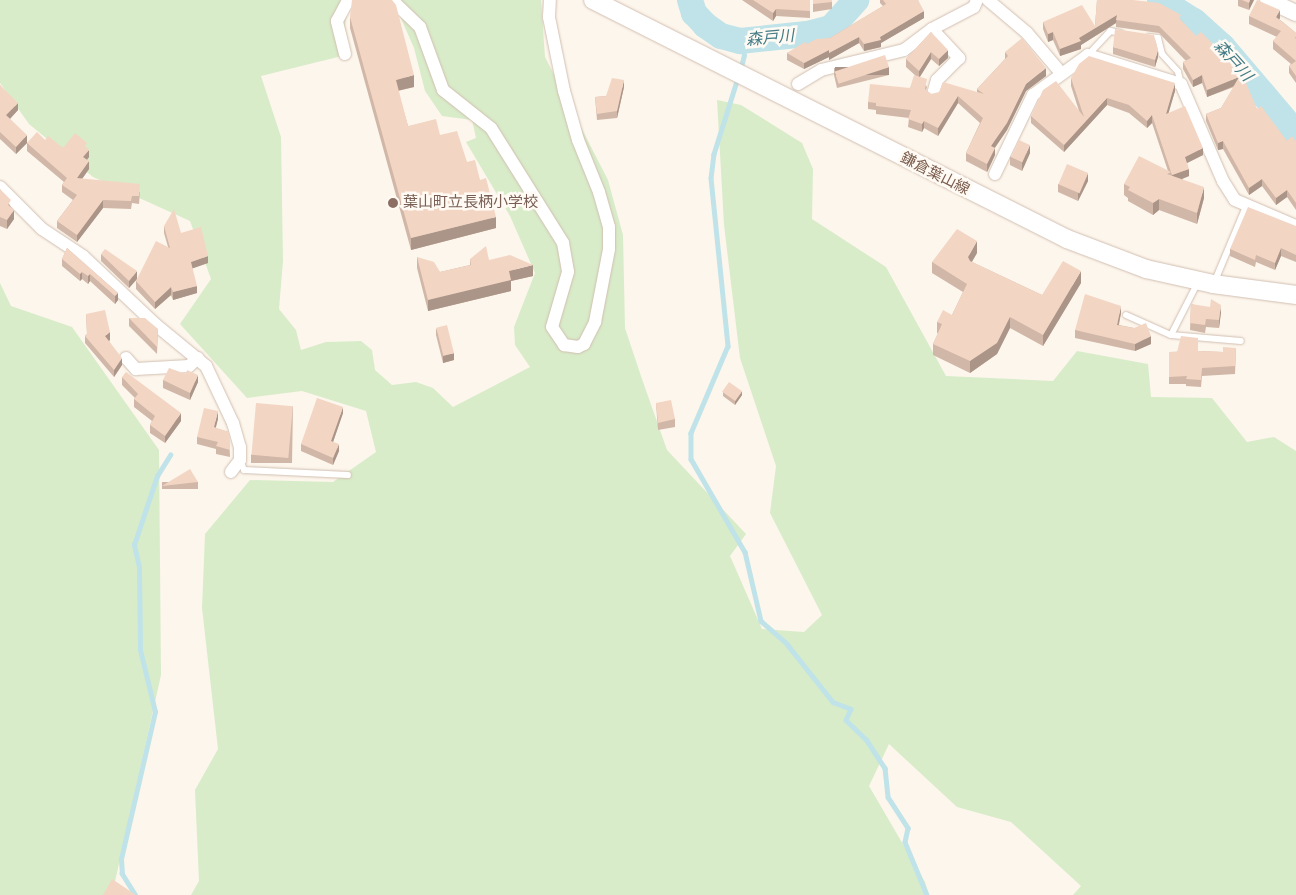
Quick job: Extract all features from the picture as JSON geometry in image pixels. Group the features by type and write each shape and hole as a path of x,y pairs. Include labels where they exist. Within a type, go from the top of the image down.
{"main road":[{"name":"鎌倉葉山線","path":"593,0 1066,239 1146,269 1206,283 1296,295"}],"street":[{"path":"345,54 337,21 348,0"},
{"path":"392,0 420,27 443,90 491,128 562,243 568,272 552,327 564,345 578,347 584,344 594,322 609,248 609,227 599,192 578,140 564,91 549,16 550,0"},
{"path":"798,84 821,70 904,50 932,29 967,11 977,0"},
{"path":"988,0 1027,33 1061,73"},
{"path":"1268,0 1296,14"},
{"path":"932,29 959,58 937,80 933,94"},
{"path":"995,174 1033,95 1088,55 1181,84 1223,181 1235,200 1296,226"},
{"path":"0,187 42,229 83,256 156,325 206,366 233,423 240,447 240,460 231,472"},
{"path":"126,358 136,368 189,366 198,358"}],"lane":[{"path":"1088,55 1110,31 1129,34"},
{"path":"1138,36 1158,38 1162,54 1178,72 1181,84"},
{"path":"1172,335 1206,283 1246,204"},
{"path":"1126,315 1172,335 1241,340"},
{"path":"240,460 244,470 348,475"}],"green space":[{"path":"0,0 359,0 348,9 345,25 350,54 261,76 281,137 283,261 279,309 296,330 301,350 326,342 361,341 372,350 375,370 392,385 416,382 433,388 453,407 530,367 515,345 514,327 535,273 510,216 466,142 476,138 472,120 442,116 425,91 414,48 399,14 380,0 541,0 545,57 608,180 623,235 625,328 642,379 667,450 746,534 730,556 762,629 804,632 822,615 770,513 776,466 740,358 724,225 717,100 741,105 802,143 813,169 812,219 886,267 946,376 1053,381 1077,351 1148,364 1151,397 1212,398 1247,442 1274,437 1296,451 1296,895 1073,895 1081,886 1011,822 957,807 889,744 869,786 925,882 929,895 191,895 199,881 195,790 218,749 202,608 205,534 250,480 333,482 376,452 366,411 302,391 247,398 180,324 211,279 190,221 93,177 29,124 0,83"},
{"path":"0,283 11,306 72,327 159,450 161,675 112,895 0,895"}],"building":[{"path":"352,0 392,0 396,5 414,75 396,80 408,126 436,119 440,135 457,131 467,162 475,160 480,180 486,178 496,217 411,238 350,17"},
{"path":"753,0 810,0 810,11 776,9 773,13"},
{"path":"813,0 832,0 832,2 813,4"},
{"path":"883,0 918,0 924,11 880,37 881,40 864,44 859,37 829,53 829,50 804,63 787,53 805,42 807,44 816,39 830,38 886,4"},
{"path":"1097,0 1133,0 1159,3 1181,15 1179,18 1196,36 1201,32 1225,56 1246,83 1257,109 1261,106 1287,141 1292,136 1296,142 1296,203 1287,190 1276,198 1262,179 1249,188 1223,141 1218,143 1206,114 1221,108 1239,77 1207,90 1202,75 1193,80 1183,62 1191,58 1159,26 1116,20 1117,15 1079,38 1081,41 1060,49 1053,32 1048,34 1043,22 1082,5 1095,26"},
{"path":"1257,0 1280,10 1276,17 1296,33 1296,61 1273,41 1281,31 1249,16"},
{"path":"1115,29 1154,35 1158,50 1155,60 1113,47"},
{"path":"931,32 948,50 939,59 931,52 919,71 906,59"},
{"path":"1022,38 1046,68 1026,84 1007,123 991,146 995,148 987,164 966,153 983,118 958,96 938,128 924,121 922,124 908,119 911,110 876,106 876,103 868,102 870,84 910,88 914,75 927,79 925,89 931,94 939,92 943,82 984,94 977,89 1008,56 1005,52"},
{"path":"885,55 889,67 839,84 835,71"},
{"path":"1089,56 1175,83 1166,114 1185,106 1203,148 1185,157 1189,169 1172,175 1152,115 1147,121 1129,105 1107,98 1064,145 1031,116 1043,90 1056,81 1084,117 1071,78 1079,64"},
{"path":"1296,61 1296,76 1289,66"},
{"path":"612,78 624,80 617,111 597,114 595,97 606,96"},
{"path":"0,85 18,103 6,115 27,135 16,147 0,132"},
{"path":"37,132 45,140 48,136 63,148 75,133 87,143 85,146 89,150 83,157 89,161 77,178 140,184 139,196 132,196 131,201 103,200 77,235 57,221 77,195 62,185 67,178 27,143"},
{"path":"1019,140 1030,145 1022,162 1011,157"},
{"path":"1139,156 1171,172 1167,174 1204,187 1197,213 1159,199 1153,203 1128,190 1130,187 1124,184"},
{"path":"1067,164 1088,173 1080,193 1058,184"},
{"path":"0,189 11,200 8,205 14,210 7,220 0,217"},
{"path":"1248,207 1296,226 1296,255 1281,248 1275,263 1256,255 1255,260 1230,249"},
{"path":"174,209 181,233 201,227 208,256 191,262 197,286 173,292 171,287 155,302 136,281 156,241 170,248 164,226"},
{"path":"957,229 977,241 968,257 970,261 1042,295 1063,261 1081,271 1043,335 1010,317 997,343 970,361 933,344 942,324 937,322 943,310 952,315 967,284 932,262"},
{"path":"486,246 489,260 510,255 533,265 509,271 511,280 428,300 417,257 434,262 440,272 471,265 470,259"},
{"path":"67,248 118,293 115,296 90,274 88,276 82,272 80,274 62,259"},
{"path":"105,249 137,271 129,281 101,254"},
{"path":"1085,294 1121,306 1117,325 1134,328 1146,323 1151,336 1135,344 1075,330"},
{"path":"1211,299 1221,305 1219,320 1206,319 1205,325 1190,323 1191,304 1210,307"},
{"path":"105,310 110,332 105,336 122,358 114,370 85,336 87,333 86,314"},
{"path":"129,318 145,318 158,329 157,347"},
{"path":"447,325 454,353 443,356 436,328"},
{"path":"1181,336 1198,338 1198,351 1223,352 1223,347 1236,348 1235,366 1202,368 1201,380 1186,379 1187,376 1169,377 1169,352 1177,352"},
{"path":"169,368 186,374 187,370 198,375 190,393 163,380"},
{"path":"126,372 181,413 165,436 150,425 155,416 134,399 138,394 122,377"},
{"path":"729,382 742,391 735,401 722,392"},
{"path":"317,398 343,407 331,441 339,444 333,458 301,444"},
{"path":"671,400 675,419 658,423 656,403"},
{"path":"256,403 293,406 288,458 251,455"},
{"path":"204,408 218,411 214,427 229,432 230,450 216,446 218,442 197,437"},
{"path":"190,469 198,482 162,486"},
{"path":"112,879 136,895 103,895"}],"waterway":[{"name":"森戸川","path":"690,0 694,13 705,25 721,36 740,41 807,34 831,28 856,0"},
{"name":"森戸川","path":"1160,0 1194,21 1222,46 1296,133"},
{"path":"740,41 744,55 740,71"},
{"path":"738,78 714,154 711,178 728,346 691,433 691,459 745,552 761,621 787,644 833,702 851,709 846,720 866,739 885,768 888,797 908,828 905,842 927,895"},
{"path":"135,895 122,874 121,859 155,712 140,650 139,567 134,545 157,476 170,455"}],"place":[{"name":"葉山町立長柄小学校","path":"393,203"}]}
